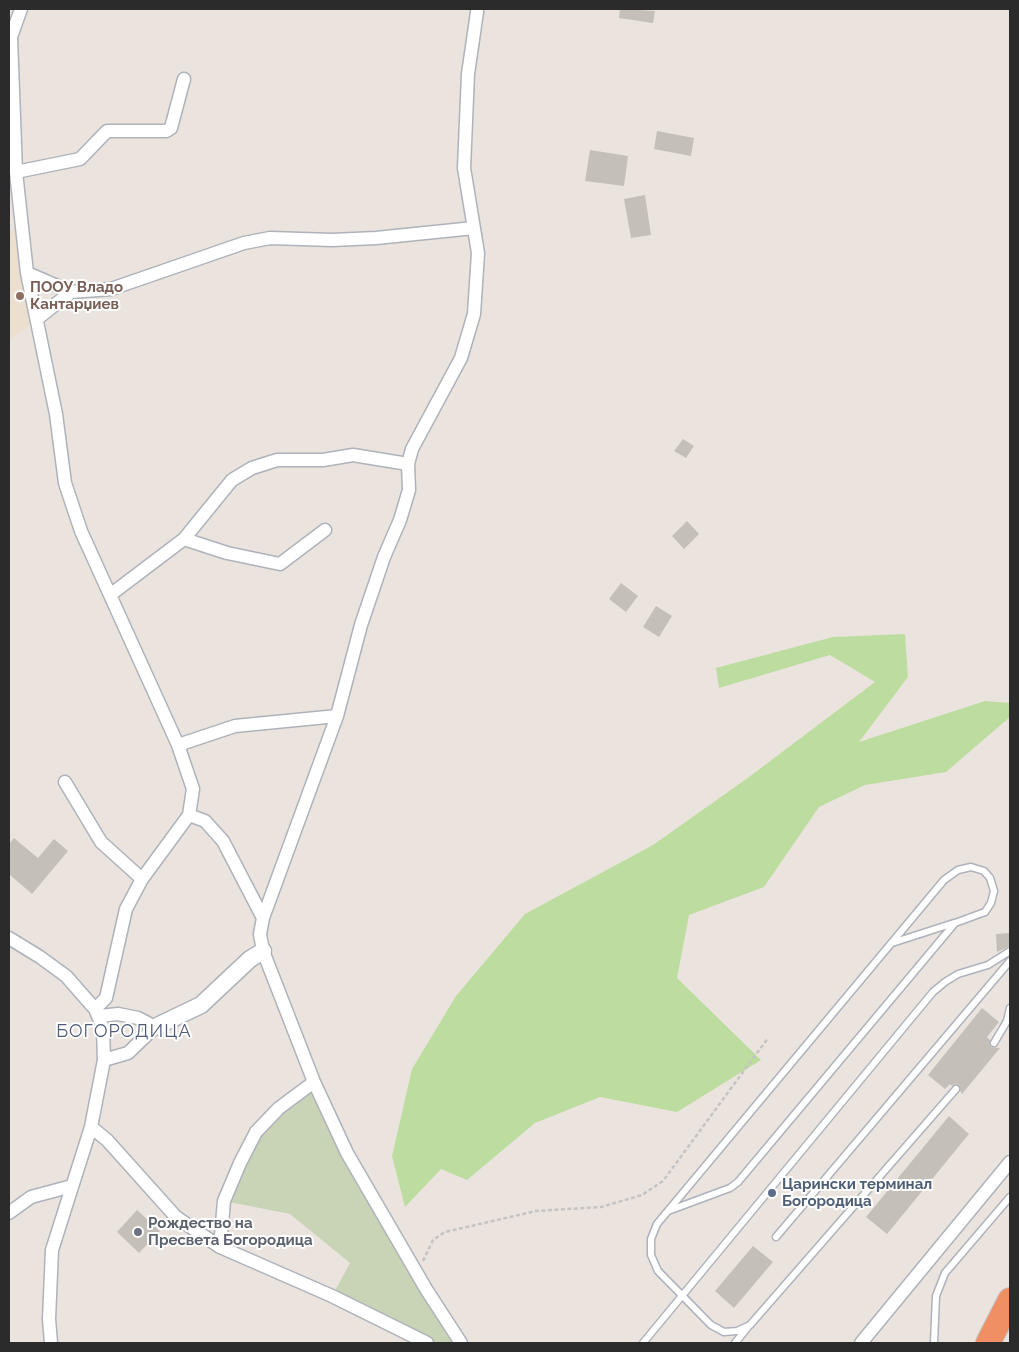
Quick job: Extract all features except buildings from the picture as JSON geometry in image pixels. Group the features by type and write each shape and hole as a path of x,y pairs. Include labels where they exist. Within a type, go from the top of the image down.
{"highway":[{"path":"988,1343 1010,1300"}],"street":[{"path":"21,9 11,37 16,172 27,273 56,414 65,483 81,531 178,745 193,789 190,814 142,879 126,909 106,998 98,1012"},
{"path":"461,1343 426,1289 347,1153 314,1082 263,951 260,934 263,918 337,716 360,625 384,557 400,520 408,490 408,464 412,449 444,394 461,358 474,314 478,253 464,168 468,74 477,12"},
{"path":"16,172 80,159 107,131 166,131 171,128 184,79"},
{"path":"9,160 16,172"},
{"path":"27,273 71,292 111,289 244,243 270,238 332,240 376,238 474,228"},
{"path":"37,319 71,292"},
{"path":"110,595 184,539 232,480 252,468 276,460 323,460 353,455 408,464"},
{"path":"184,539 227,553 280,564 325,530"},
{"path":"178,745 235,726 337,716"},
{"path":"65,782 101,842 142,879"},
{"path":"190,814 205,821 223,841 263,918"},
{"path":"9,938 66,976 98,1012 103,1028 104,1060 91,1127 52,1250 49,1318 50,1343"},
{"path":"104,1060 128,1053 155,1027 201,1005 250,959 263,951"},
{"path":"98,1012 138,1018 155,1027"},
{"path":"220,1247 224,1201 256,1132 278,1108 314,1082"},
{"path":"91,1127 107,1140 176,1217 220,1247 332,1296 427,1343"},
{"path":"861,1343 1010,1162"},
{"path":"9,1213 32,1197 72,1186"}],"lane":[{"path":"750,1325 737,1331 724,1332 711,1325 658,1271 651,1255 651,1239 657,1224 890,943 944,880 958,870 971,867 984,871 990,878 994,891 992,903 985,912 890,943"},
{"path":"668,1211 730,1188 738,1182 955,923"},
{"path":"1003,968 1010,953"},
{"path":"643,1343 933,992 952,978 988,965 1010,953"},
{"path":"776,1237 1010,961"},
{"path":"1010,1008 996,1040 1010,1021"},
{"path":"735,1343 956,1089"},
{"path":"934,1343 936,1296 945,1273 1010,1197"}],"path":[{"path":"426,1289 422,1272 423,1260 433,1240 445,1232 536,1211 601,1206 642,1195 663,1181 768,1038"}],"shaded area":[{"name":"ПООУ Владо Кантарџиев","path":"22,226 37,319 9,341 9,231"}],"green space":[{"path":"905,634 908,677 859,742 985,701 1010,703 1010,717 946,772 865,785 819,807 764,887 689,915 677,978 761,1060 677,1112 600,1097 535,1123 467,1180 441,1169 405,1207 392,1156 412,1069 456,996 525,914 653,845 749,777 875,682 830,655 719,688 716,668 833,637"},
{"path":"314,1082 461,1343 427,1343 332,1296 350,1263 290,1214 224,1201 256,1132"}],"place":[{"name":"ПООУ Владо Кантарџиев","path":"20,296"},
{"name":"Царински терминал Богородица","path":"772,1193"},
{"name":"Рождество на Пресвета Богородица","path":"138,1232"}],"district":[{"name":"БОГОРОДИЦА","path":"124,1032"}]}
